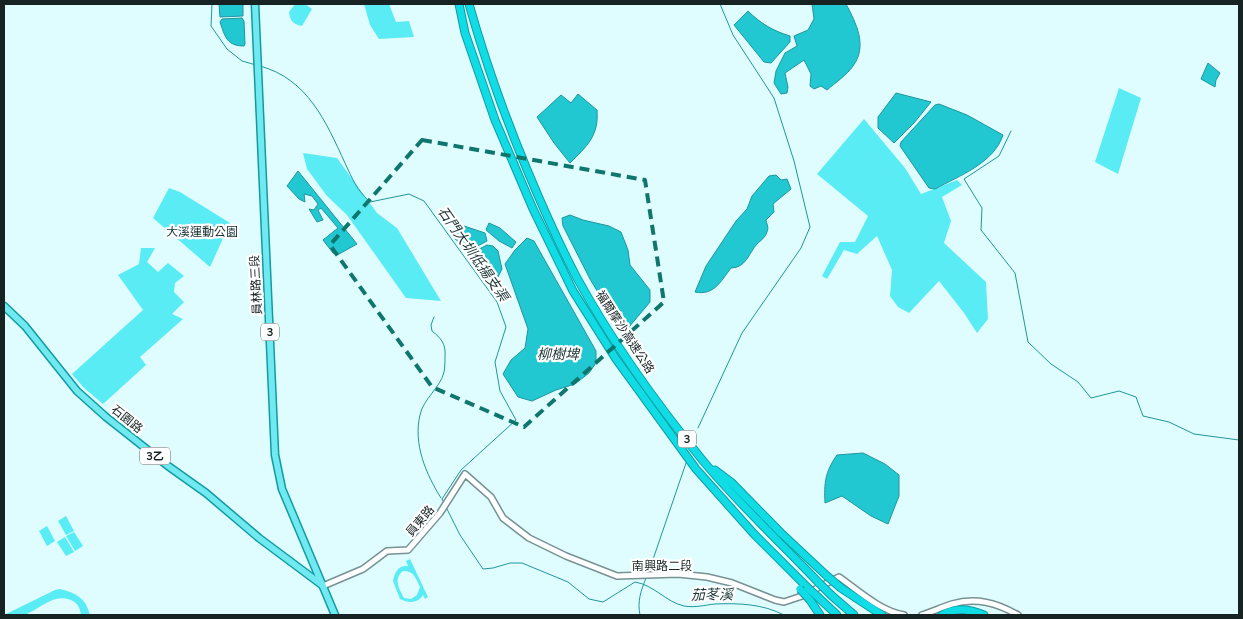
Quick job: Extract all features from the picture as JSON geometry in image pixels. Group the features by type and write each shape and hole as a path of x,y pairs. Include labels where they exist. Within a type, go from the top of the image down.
{"highway":[{"name":"福爾摩沙高速公路","path":"459,4 468,42 495,120 533,209 573,291 616,359 678,446 707,481 779,560 837,615"},
{"name":"福爾摩沙高速公路","path":"469,4 504,115 543,208 577,278 621,348 657,400 723,484 819,583 854,615"},
{"path":"704,461 731,482 781,533 871,615"},
{"path":"779,560 820,615"},
{"path":"841,588 882,615"},
{"path":"942,615 962,609 984,615"}],"main road":[{"name":"員林路三段","path":"255,4 275,455 282,489 323,586"},
{"name":"石園路","path":"4,306 25,326 77,391 106,417 168,466 206,492 259,538 323,586"},
{"name":"3","path":"323,586 335,615"}],"street":[{"name":"員東路","path":"323,586 356,572 387,551 403,551 411,547 440,513 465,474"},
{"name":"南興路二段","path":"465,474 491,497 503,518 529,538 608,573 625,576 678,574 707,577 732,583 784,602 802,596 839,577 879,605 896,614 904,615"},
{"path":"922,615 950,605 971,601 988,602 1018,615"}],"highlighted area":[{"path":"422,140 645,180 664,302 524,427 432,387 330,245"}],"green space":[{"path":"295,4 305,4 312,9 302,26 294,23 290,18 289,12"},
{"path":"364,4 389,4 396,22 409,21 414,37 379,39 370,25"},
{"path":"1119,88 1141,98 1118,174 1095,162"},
{"path":"864,119 905,168 921,194 957,180 962,185 942,197 951,221 944,243 986,282 988,319 977,333 939,281 909,313 898,307 890,296 892,270 877,236 857,254 844,250 827,279 822,276 840,242 855,242 868,216 817,174"},
{"path":"303,153 337,158 377,213 397,228 441,301 406,298 347,215 327,196 307,169"},
{"name":"大溪運動公園","path":"169,188 180,192 230,223 210,267 153,218"},
{"path":"141,248 155,248 147,262 158,272 168,263 184,276 175,283 174,292 184,302 172,314 183,319 140,357 146,365 103,404 84,388 72,374 143,310 118,275 139,264"},
{"path":"66,516 74,531 66,535 58,521"},
{"path":"47,526 55,541 47,546 39,531"},
{"path":"74,532 83,546 75,551 66,536"},
{"path":"65,537 74,552 66,556 57,542"},
{"path":"410,559 428,597 425,599 423,595 413,602 400,599 393,581 398,570 408,566 406,561","holes":["403,571 407,571 414,576 420,587 417,595 411,599 404,598 398,584 400,574"]},
{"path":"60,589 80,597 86,604 90,615 81,615 75,603 64,598 52,600 24,615 4,615 55,590"}],"water":[{"path":"219,4 243,4 243,16 220,17"},
{"path":"812,4 846,4 857,27 860,51 848,73 827,90 821,86 814,89 810,86 811,74 804,60 785,73 788,87 787,93 781,94 774,83 776,71 785,53 797,46 794,36 808,30 814,19"},
{"path":"748,11 767,26 790,36 790,42 771,63 764,62 734,25"},
{"path":"242,18 244,21 245,44 244,46 238,46 228,40 220,22 222,19"},
{"path":"1208,63 1220,73 1215,87 1201,79"},
{"path":"896,93 931,102 894,143 878,128 878,117"},
{"path":"578,94 597,110 597,119 591,140 570,163 537,117 561,95 571,103"},
{"path":"939,104 967,115 1003,135 998,145 984,161 965,174 935,189 929,188 900,146 901,142 935,105"},
{"path":"298,171 357,244 339,254 333,253 323,240 338,228 321,208 318,210 323,220 317,222 309,209 314,210 318,204 312,196 304,194 305,202 299,199 287,186"},
{"path":"776,175 781,180 787,179 791,189 773,204 774,212 766,220 768,229 765,236 744,263 731,268 712,290 702,293 695,292 706,266 736,221 747,209 752,196 769,176"},
{"path":"570,215 609,226 621,232 628,250 630,265 650,290 650,302 629,327 618,326 590,279 563,226 562,218"},
{"path":"489,223 500,228 516,242 512,248 499,241 486,230"},
{"path":"461,225 485,233 487,241 470,250 455,239 453,230"},
{"name":"柳樹埤","path":"527,238 534,241 596,351 596,363 589,373 575,384 532,401 518,397 503,374 511,360 525,348 528,329 505,264"},
{"path":"487,245 493,246 498,251 502,269 498,277 489,285 466,256"},
{"path":"863,453 885,464 899,475 899,496 888,524 871,516 842,496 825,503 826,478 837,455"}],"waterway":[{"name":"石門大圳低揚支渠","path":"212,4 211,26 227,49 242,61 256,65"},
{"path":"698,428 742,333 801,248 810,227 794,161 774,98 733,35 720,4"},
{"name":"石門大圳低揚支渠","path":"260,66 277,72 291,81 313,104 330,132 355,184 370,202 409,194 424,201 497,302 506,327 495,362 500,391 516,420 461,470 442,499 444,503"},
{"path":"1011,131 999,156 964,179 982,208 981,230 1015,273 1028,342 1051,364 1078,382 1091,398 1119,391 1136,397 1143,416 1169,422 1194,434 1239,440"},
{"path":"434,317 431,325 432,331 444,345 444,370 439,383 422,409 418,426 418,437 426,469 441,498"},
{"path":"648,574 686,463"},
{"name":"石門大圳低揚支渠","path":"446,507 460,535 483,569 510,563 522,563 568,582 589,599 603,602 635,582 648,586 671,601 684,606 742,604 768,608 784,615"},
{"path":"640,615 639,601 646,578"}],"water label":[{"name":"茄苳溪","path":"712,595"}]}
